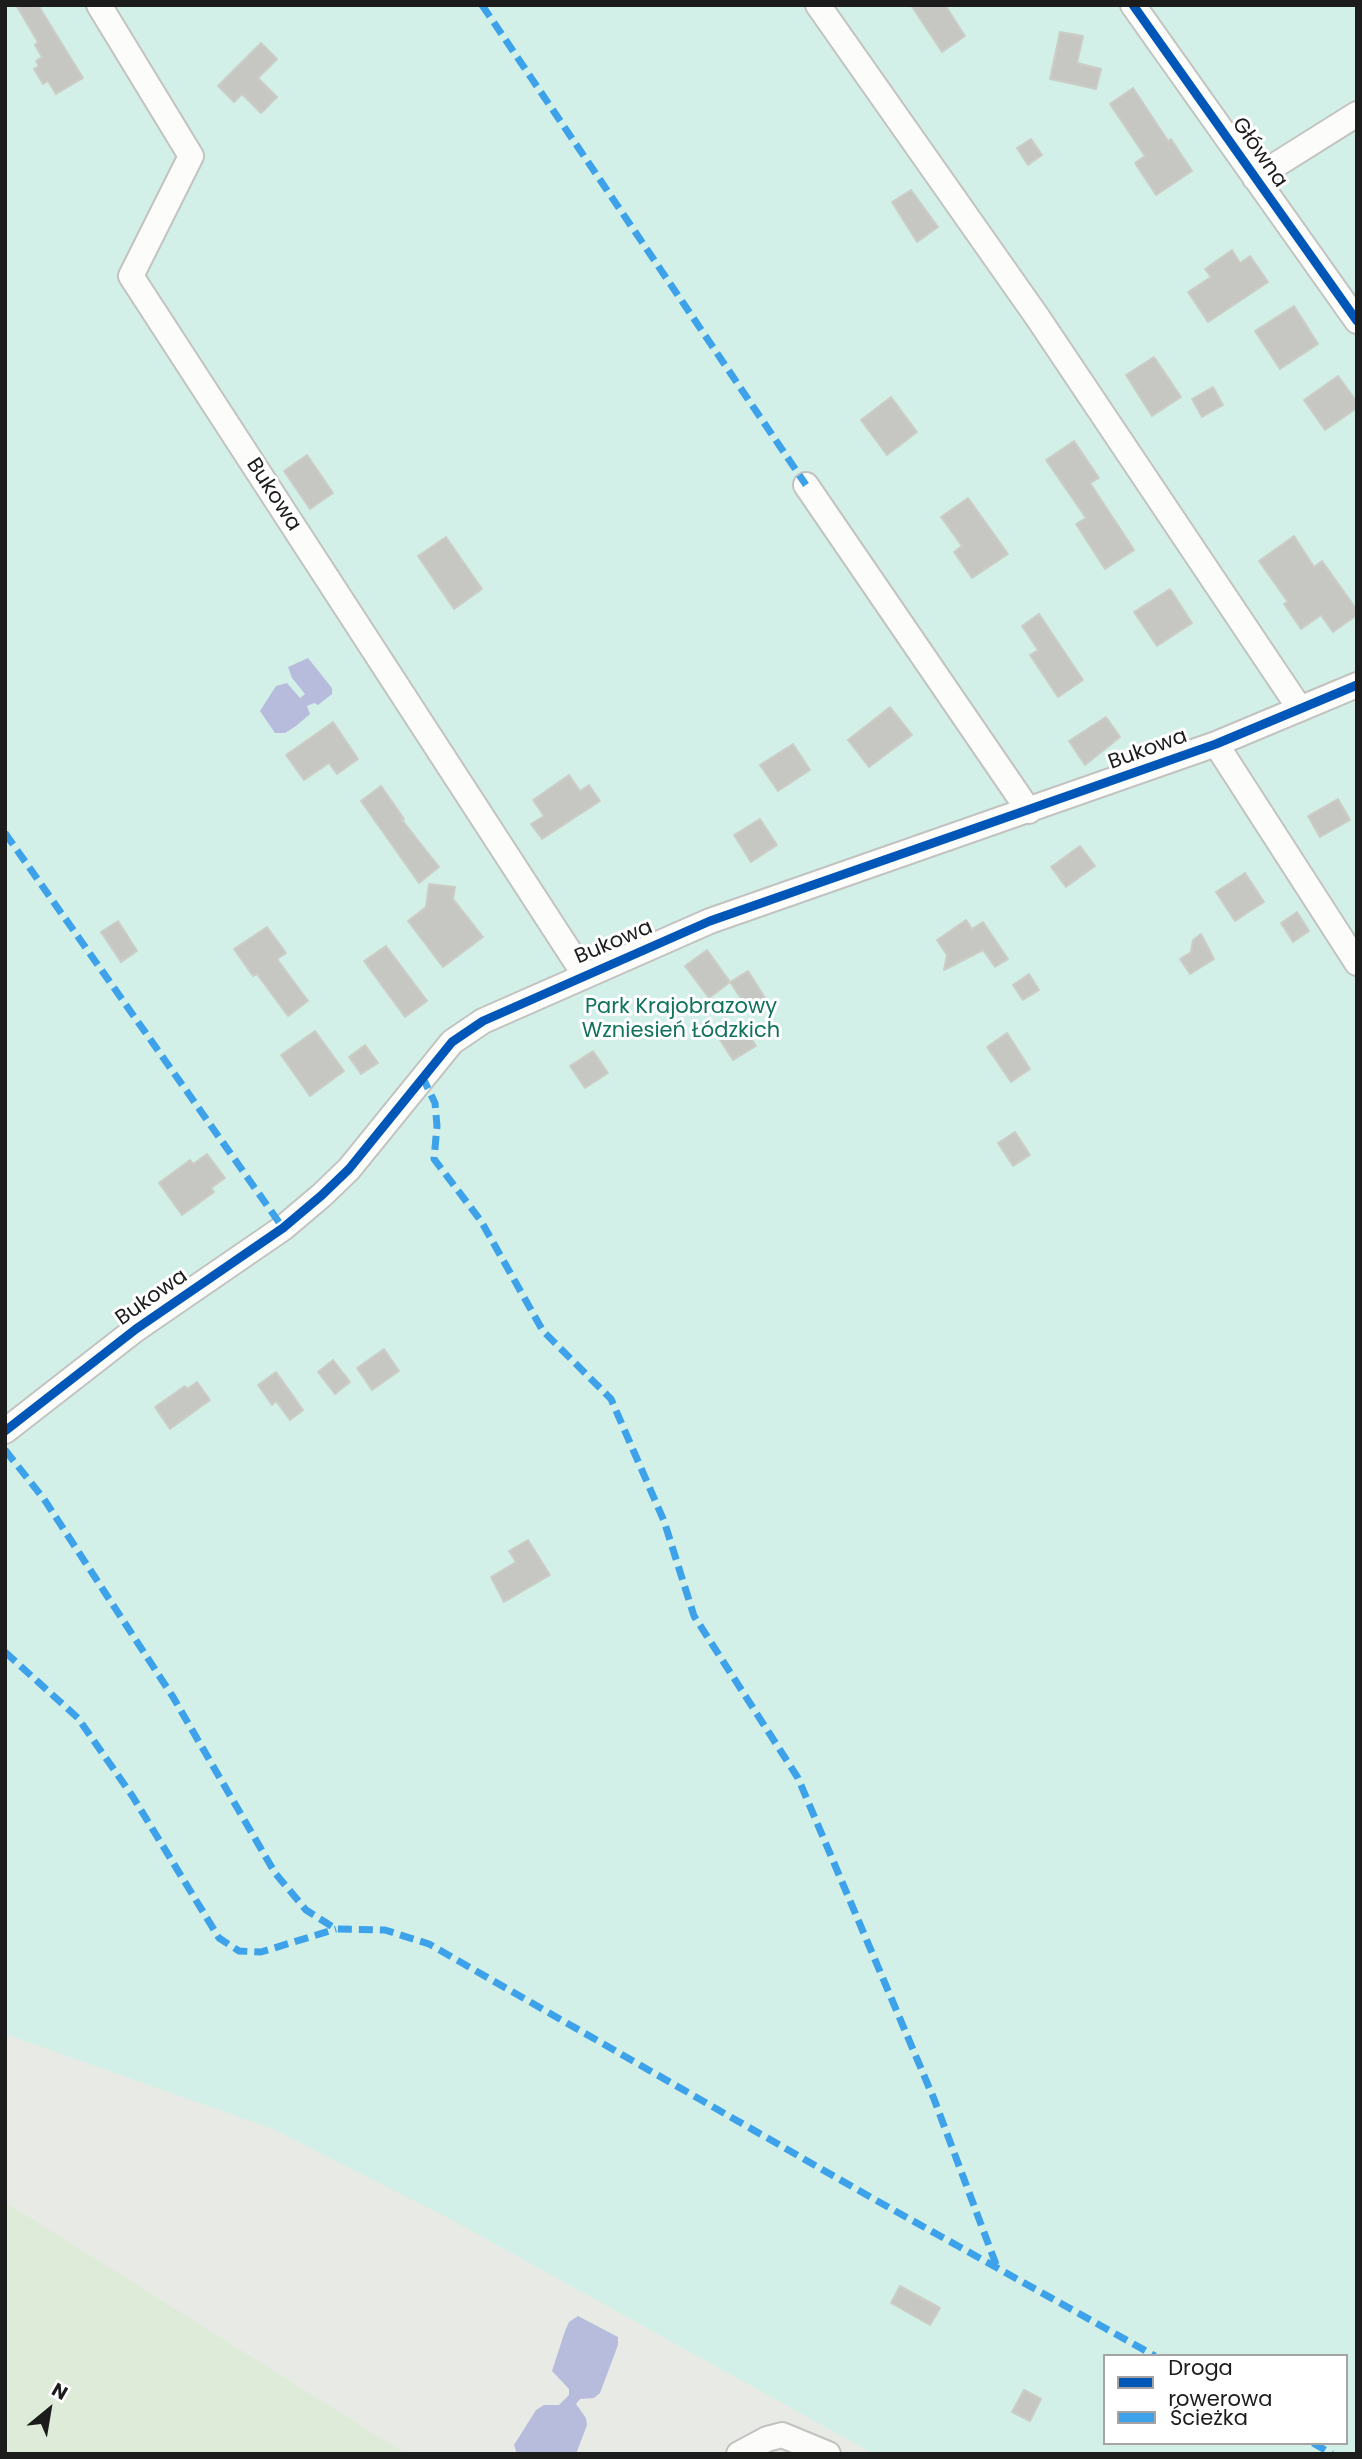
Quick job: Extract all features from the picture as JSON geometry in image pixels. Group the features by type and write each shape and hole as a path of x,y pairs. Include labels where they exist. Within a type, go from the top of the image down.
{"street":[{"name":"Bukowa","path":"99,5 191,156 131,276 584,974"},
{"path":"818,5 1038,318 1300,709"},
{"name":"Główna","path":"1133,5 1357,321"},
{"path":"1255,178 1357,114"},
{"path":"806,485 1029,811"},
{"name":"Bukowa","path":"5,1431 136,1329 283,1228 322,1195 349,1168 438,1058 466,1031 584,974 710,921 1216,744 1357,685"},
{"path":"1216,744 1357,963"},
{"path":"739,2454 767,2439 782,2435 828,2454"}],"green space":[{"name":"Park Krajobrazowy Wzniesień Łódzkich","path":"5,5 1357,5 1357,2454 874,2454 452,2220 273,2129 5,2034"},
{"path":"5,2202 406,2454 5,2454"}],"shaded area":[{"path":"308,658 332,688 332,694 318,705 314,703 307,706 310,714 296,726 285,733 275,733 260,711 276,686 287,683 300,698 305,694 292,678 288,667"},
{"path":"578,2316 618,2337 618,2345 600,2393 594,2398 580,2399 576,2404 586,2418 587,2425 576,2454 517,2454 514,2445 536,2410 544,2405 559,2405 569,2395 569,2389 552,2371 569,2322"}],"building":[{"path":"16,5 38,5 83,78 56,94 48,81 43,84 34,69 39,66 36,61 42,57 35,45 38,42"},
{"path":"911,5 945,5 965,36 942,52"},
{"path":"1060,32 1083,36 1077,63 1101,69 1096,89 1050,79"},
{"path":"261,43 277,59 258,78 277,97 261,113 242,94 234,102 218,86"},
{"path":"1133,88 1168,141 1171,139 1192,171 1156,195 1135,163 1145,156 1110,104"},
{"path":"1031,139 1042,155 1028,165 1017,148"},
{"path":"911,190 938,227 917,242 892,202"},
{"path":"1232,250 1240,263 1250,256 1268,282 1208,322 1188,292 1211,277 1205,269"},
{"path":"1294,306 1318,344 1280,369 1255,331"},
{"path":"1154,357 1181,397 1152,416 1126,375"},
{"path":"1338,376 1357,402 1357,408 1325,430 1304,400"},
{"path":"1213,387 1223,405 1202,417 1192,399"},
{"path":"891,397 917,432 887,455 861,420"},
{"path":"1074,441 1099,478 1090,483 1134,550 1105,569 1076,524 1086,518 1046,460"},
{"path":"307,455 333,493 310,509 284,471"},
{"path":"968,498 1008,554 972,578 954,552 962,546 941,517"},
{"path":"1294,536 1314,567 1322,561 1357,610 1357,615 1333,632 1321,615 1301,629 1284,604 1288,602 1259,561"},
{"path":"446,537 482,589 454,609 418,556"},
{"path":"1170,589 1192,623 1157,646 1134,612"},
{"path":"1039,614 1083,680 1058,697 1030,655 1038,650 1022,626"},
{"path":"890,707 912,735 869,767 848,740"},
{"path":"1106,717 1120,737 1085,765 1069,741"},
{"path":"333,722 358,759 337,774 329,763 304,780 286,755"},
{"path":"793,744 810,770 778,791 760,765"},
{"path":"569,775 580,791 589,785 600,801 542,839 531,824 544,816 533,800"},
{"path":"381,786 404,819 402,820 439,867 419,883 361,801"},
{"path":"1338,799 1350,820 1320,837 1308,816"},
{"path":"760,819 777,845 751,862 734,835"},
{"path":"1080,846 1095,866 1066,887 1051,867"},
{"path":"1245,873 1264,902 1235,921 1216,892"},
{"path":"429,884 455,887 453,899 483,937 443,967 408,921 426,907"},
{"path":"1297,912 1309,931 1293,942 1281,923"},
{"path":"966,920 972,929 983,922 1008,959 995,967 983,950 944,970 947,955 937,940"},
{"path":"118,921 137,951 121,962 101,932"},
{"path":"267,927 286,953 277,959 308,1001 288,1016 257,974 253,976 234,949"},
{"path":"1201,934 1214,959 1190,974 1180,959 1191,952 1193,940"},
{"path":"386,946 427,1001 405,1017 364,961"},
{"path":"707,950 730,982 709,998 685,966"},
{"path":"748,971 765,998 748,1009 730,982"},
{"path":"1029,974 1039,990 1023,1000 1013,985"},
{"path":"743,1026 756,1046 733,1060 720,1040"},
{"path":"315,1031 344,1071 310,1096 281,1055"},
{"path":"1007,1033 1030,1069 1011,1082 987,1047"},
{"path":"365,1045 378,1063 361,1074 349,1057"},
{"path":"593,1051 608,1073 585,1088 570,1066"},
{"path":"1015,1132 1030,1155 1013,1166 998,1143"},
{"path":"207,1154 225,1178 211,1188 214,1192 182,1215 159,1183 190,1160 193,1164"},
{"path":"384,1349 399,1371 372,1390 357,1368"},
{"path":"333,1360 350,1382 335,1394 318,1372"},
{"path":"276,1372 303,1410 290,1420 276,1401 272,1405 258,1385"},
{"path":"197,1382 210,1400 170,1429 155,1407 185,1386 187,1389"},
{"path":"528,1540 550,1575 504,1602 491,1577 516,1562 509,1551"},
{"path":"900,2286 940,2308 930,2325 891,2303"},
{"path":"1024,2390 1041,2399 1030,2421 1012,2412"}],"marked path":[{"path":"482,5 806,485"},
{"path":"5,833 283,1228"},
{"path":"422,1076 435,1103 437,1126 434,1159 481,1221 543,1331 611,1399 664,1521 694,1616 798,1778 934,2099 997,2267"},
{"path":"5,1450 44,1499 173,1697 275,1873 306,1910 336,1929 385,1930 429,1944 872,2198 1151,2354"},
{"path":"5,1652 78,1718 133,1797 219,1938 239,1951 261,1952 336,1929"},
{"path":"1316,2445 1332,2454"}],"cycle path":[{"path":"1133,5 1357,321"},
{"path":"5,1431 136,1329 283,1228 322,1195 349,1169 452,1042 483,1021 710,921 1216,744 1357,685"}]}
